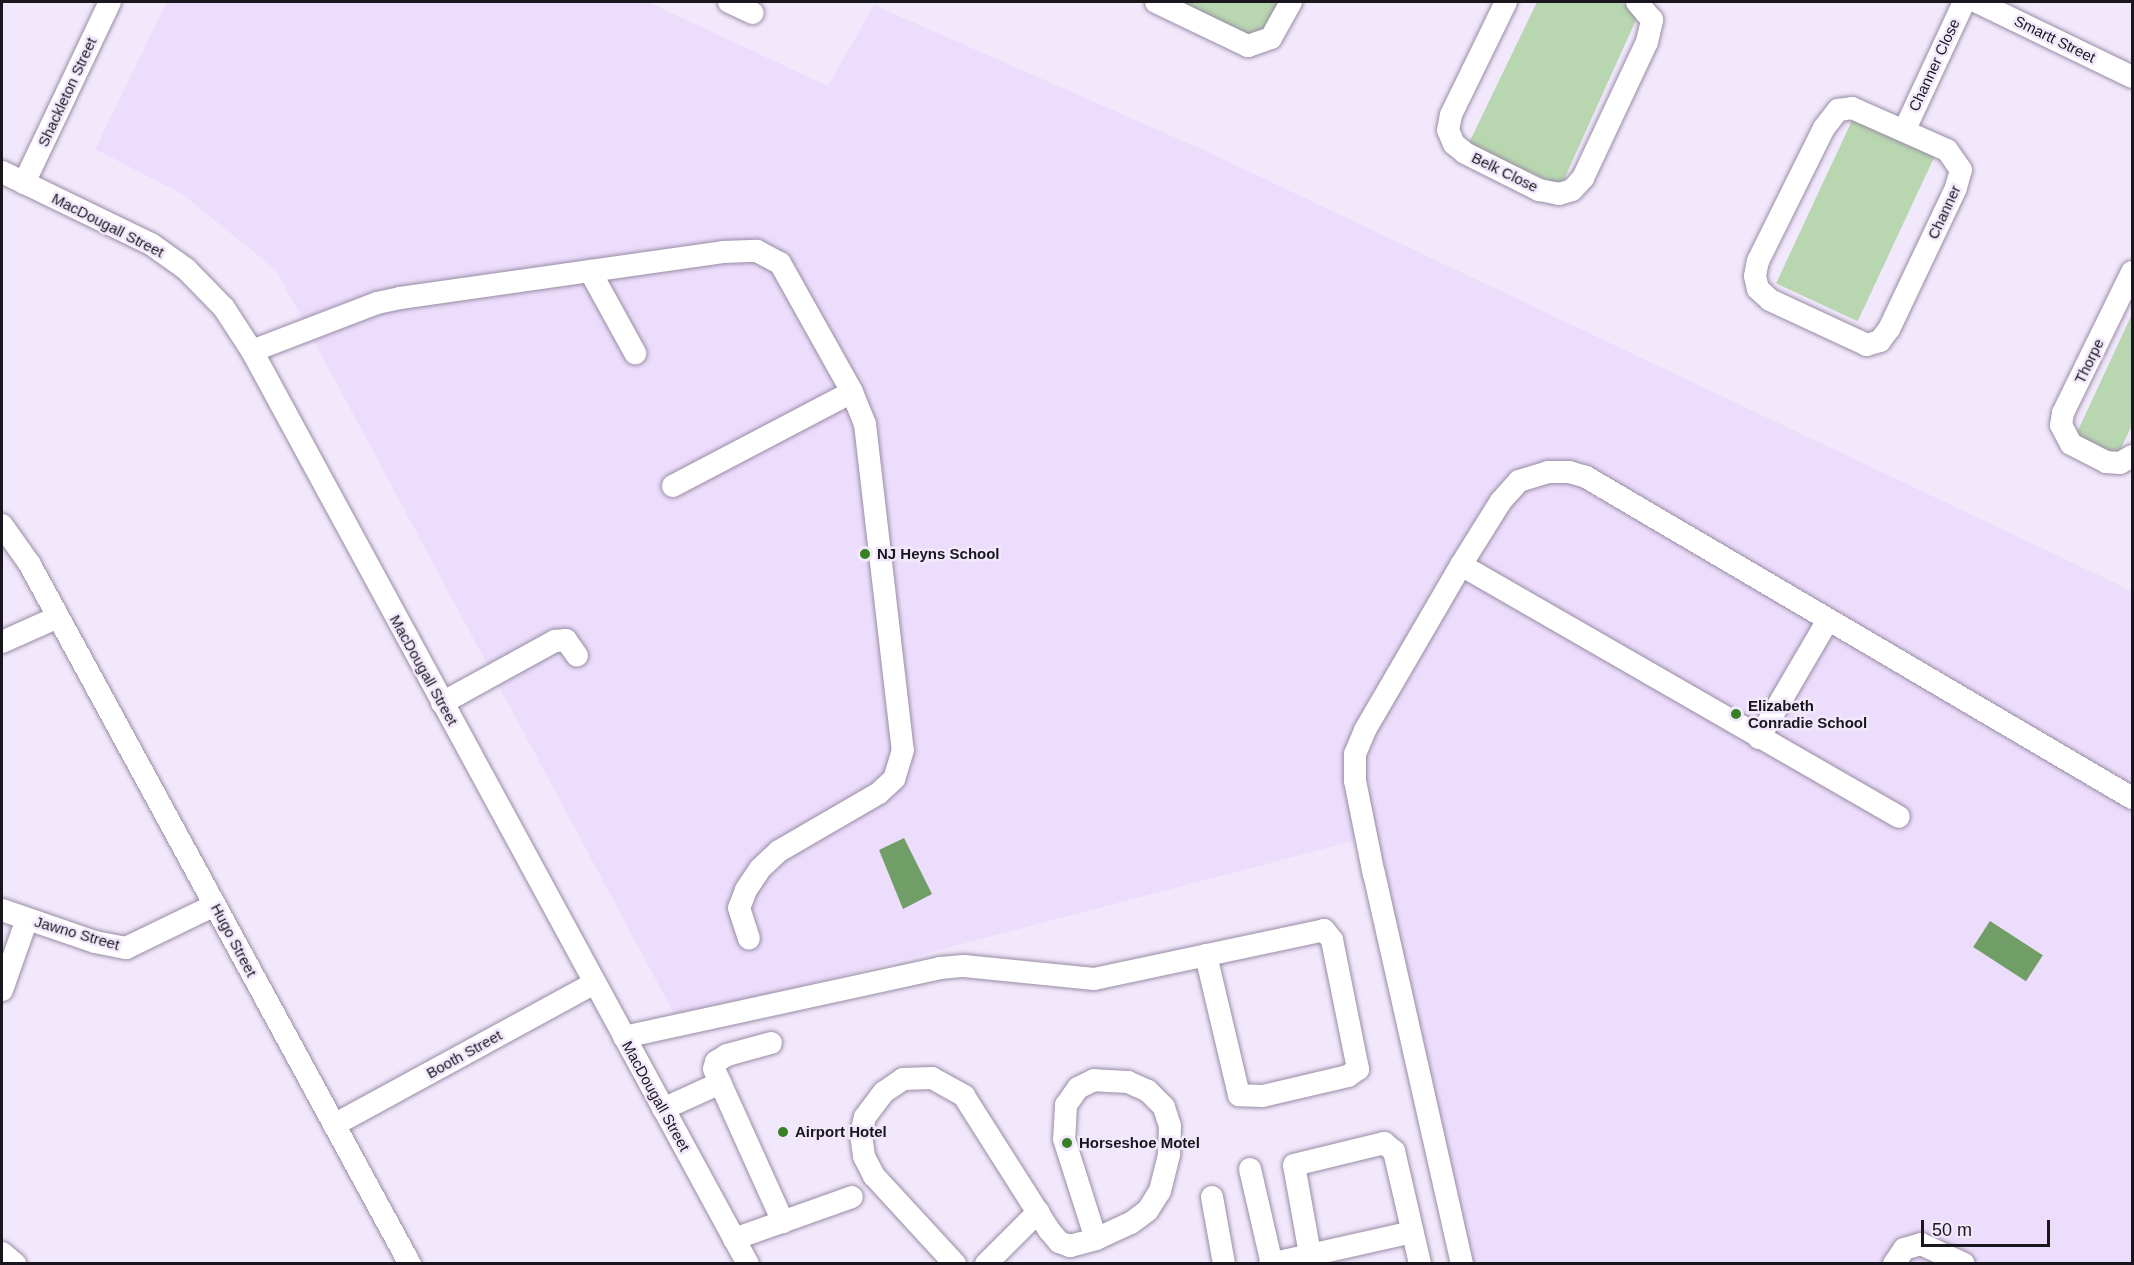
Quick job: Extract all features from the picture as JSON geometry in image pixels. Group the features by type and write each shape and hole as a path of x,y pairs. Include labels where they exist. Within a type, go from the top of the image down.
{"street":[{"name":"Shackleton Street","path":"24,183 110,2"},
{"path":"729,2 753,13"},
{"path":"1156,2 1248,46 1271,38 1291,2"},
{"name":"Belk Close","path":"1506,2 1451,115 1448,130 1454,144 1465,153 1539,190 1558,194 1572,190 1583,178 1652,31 1651,15 1637,2"},
{"name":"Channer Close","path":"1905,129 1964,2"},
{"name":"Smartt Street","path":"1977,2 2133,77"},
{"name":"Channer","path":"1852,108 1905,129 1947,150 1960,164 1960,176 1889,329 1880,341 1867,345 1770,300 1758,289 1755,271 1833,114 1852,108"},
{"name":"MacDougall Street","path":"2,172 170,257 218,301 252,351 748,1263"},
{"path":"252,351 387,300 723,252 766,254 785,271 852,392 867,437 903,740 902,760 894,779 879,793 779,851 760,869 739,908 749,938"},
{"path":"590,271 635,353"},
{"name":"Thorpe","path":"2133,272 2061,418 2065,437 2076,448 2112,464 2133,456"},
{"path":"673,486 852,392"},
{"path":"1462,1263 1374,875 1354,769 1365,730 1461,565 1501,501 1519,481 1548,472 1569,472 1586,477 2133,798"},
{"name":"Hugo Street","path":"2,525 29,563 410,1263"},
{"path":"1461,565 1899,817"},
{"path":"2,642 58,617"},
{"path":"1759,738 1828,620"},
{"path":"442,703 555,641 566,640 577,656"},
{"name":"Jawno Street","path":"2,910 95,942 126,948 215,905"},
{"path":"2,990 27,919"},
{"path":"624,1037 940,968 964,966 1094,979 1206,955 1328,931 1358,1070 1348,1076 1263,1096 1239,1095 1206,955"},
{"name":"Booth Street","path":"334,1125 594,982"},
{"path":"771,1043 718,1060 714,1070 783,1222"},
{"path":"956,1263 874,1176 864,1156 861,1134 865,1116 893,1085 912,1077 932,1078 964,1096 1059,1242 1076,1246 1096,1239 1131,1223 1148,1210 1160,1191 1169,1154 1170,1126 1164,1107 1148,1091 1116,1079 1085,1083 1069,1098 1063,1117 1064,1139 1096,1239"},
{"path":"663,1109 720,1083"},
{"path":"1310,1254 1294,1165 1380,1142 1388,1143 1394,1151 1420,1263"},
{"path":"1250,1169 1271,1263 1412,1232"},
{"path":"734,1239 852,1197"},
{"path":"1212,1197 1224,1263"},
{"path":"986,1263 1038,1212"},
{"path":"1894,1263 1904,1250 1921,1244 1964,1263"},
{"path":"2,1253 15,1263"}],"shaded area":[{"path":"167,2 648,2 828,86 874,5 1208,152 2132,591 2132,1263 1460,1263 1369,837 677,1019 276,270 182,194 95,149"},
{"path":"1172,2 1281,2 1266,30 1247,36"},
{"path":"1537,2 1620,2 1640,11 1561,186 1468,145"},
{"path":"1856,112 1938,150 1858,321 1776,283"},
{"path":"2132,314 2132,425 2116,459 2074,439"},
{"path":"904,838 932,894 903,909 879,850"},
{"path":"1990,921 2043,955 2026,981 1973,947"}],"place":[{"name":"NJ Heyns School","path":"865,554"},
{"name":"Elizabeth Conradie School","path":"1736,714"},
{"name":"Airport Hotel","path":"783,1132"},
{"name":"Horseshoe Motel","path":"1067,1143"}]}
